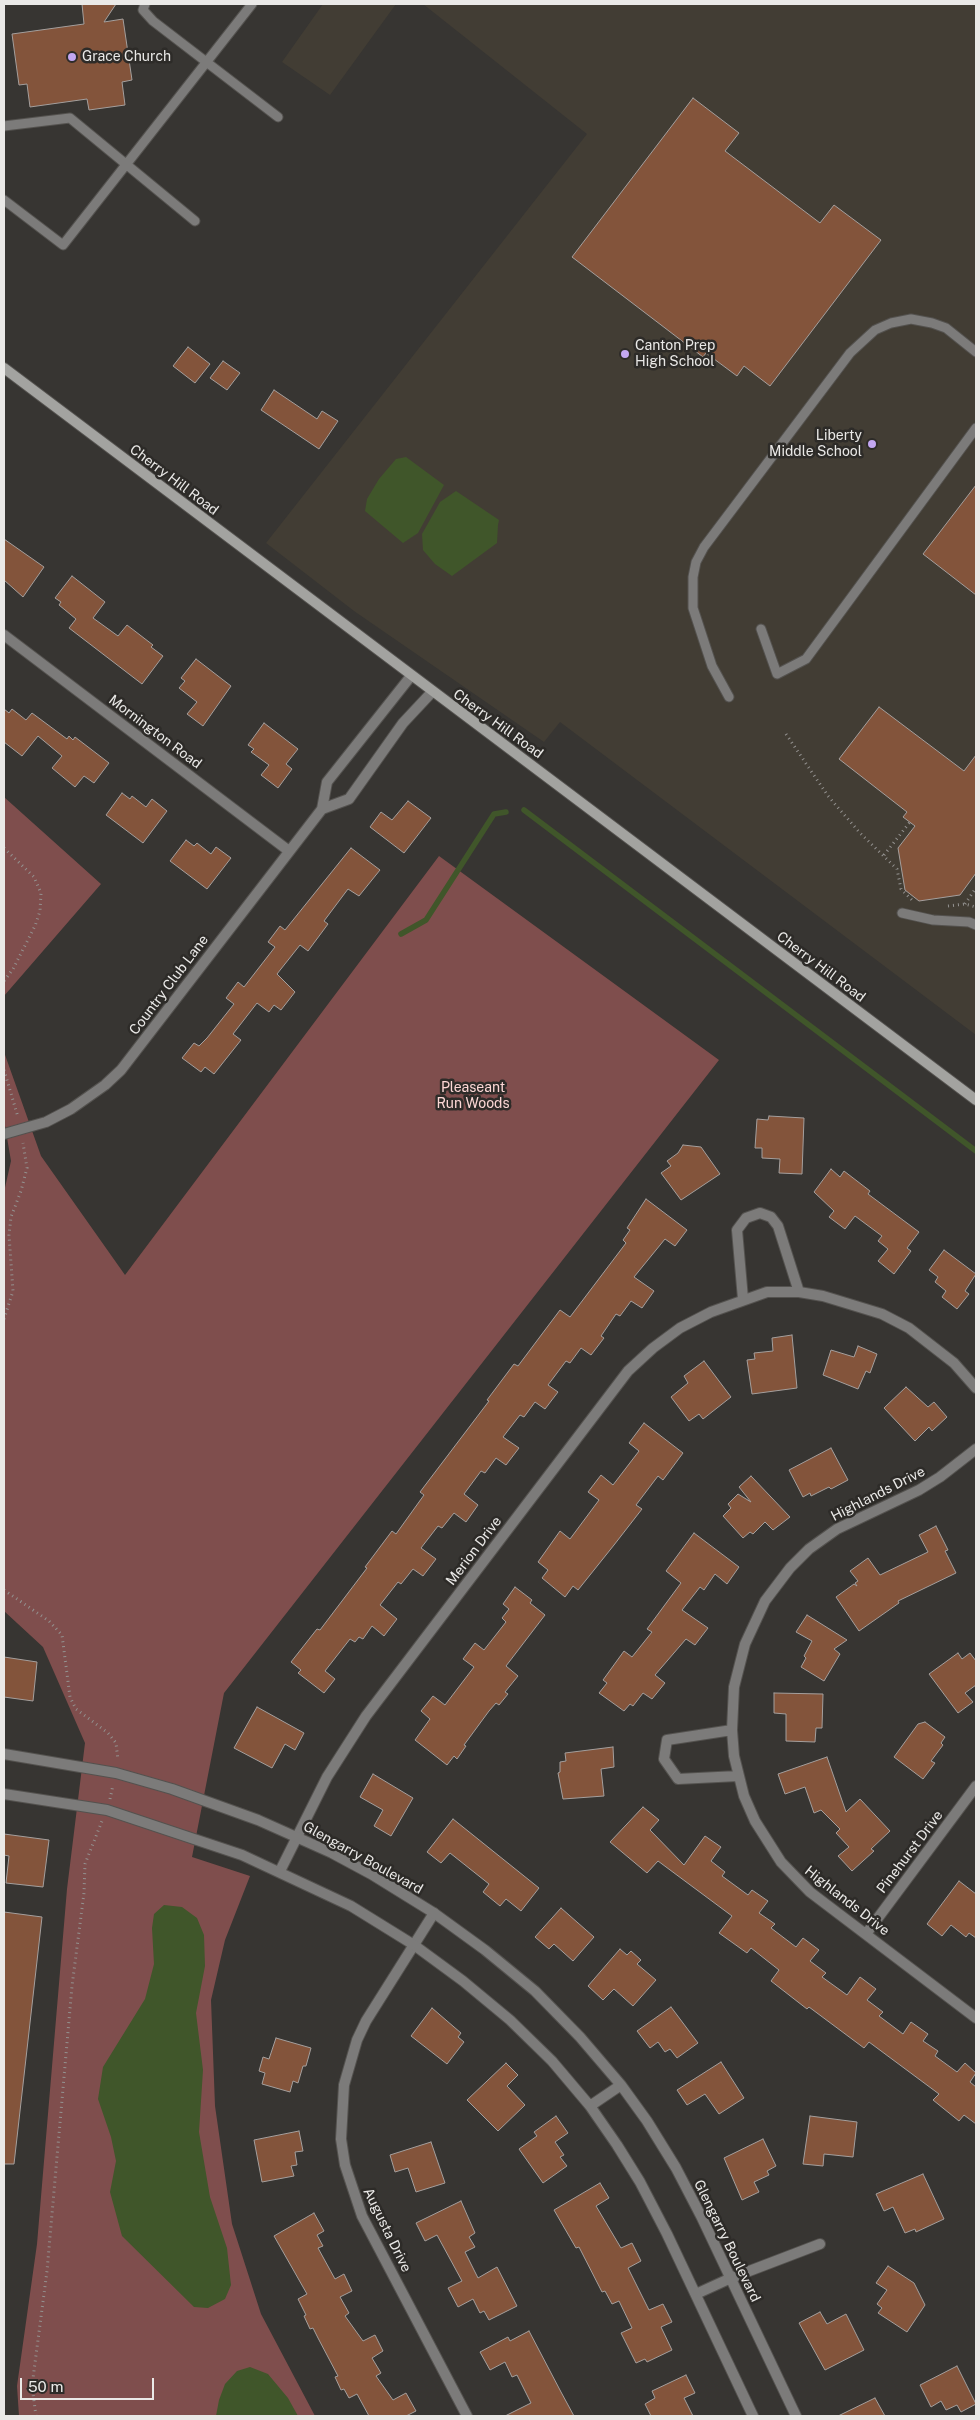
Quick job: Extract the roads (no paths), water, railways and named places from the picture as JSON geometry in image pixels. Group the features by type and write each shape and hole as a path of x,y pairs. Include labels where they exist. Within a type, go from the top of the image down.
{"main road":[{"name":"Cherry Hill Road","path":"4,368 976,1100"}],"street":[{"name":"Mornington Road","path":"4,635 289,851"},
{"name":"Country Club Lane","path":"4,1134 46,1122 71,1109 105,1085 121,1070 322,809 327,782 411,676"},
{"path":"322,809 349,799 403,723 432,692"},
{"path":"743,1299 737,1230 746,1218 760,1213 771,1217 778,1226 799,1292"},
{"name":"Merion Drive","path":"280,1871 327,1777 366,1716 628,1372 653,1348 680,1328 743,1299 767,1292 799,1292 848,1303 882,1314 908,1328 954,1363 976,1388"},
{"name":"Highlands Drive","path":"976,1449 940,1478 837,1529 809,1549 790,1568 765,1601 745,1644 734,1687 732,1730 738,1776 755,1821 781,1862 810,1892 976,2018"},
{"path":"732,1730 667,1740 664,1759 678,1780 738,1776"},
{"name":"Glengarry Boulevard","path":"4,1754 116,1773 215,1803 296,1836 371,1874 434,1913 485,1950 534,1991 580,2037 621,2085 647,2121 676,2168 731,2278 796,2416"},
{"name":"Pinehurst Drive","path":"866,1934 976,1786"},
{"path":"4,1794 107,1810 203,1840 280,1871 351,1906 414,1945 463,1981 510,2020 552,2061 590,2106 640,2182 696,2294 753,2416"},
{"name":"Augusta Drive","path":"434,1913 366,2021 355,2046 344,2085 341,2138 347,2174 362,2216 467,2416"},
{"path":"590,2106 621,2085"},
{"path":"696,2294 731,2278 820,2244"}],"lane":[{"path":"145,4 143,10 153,21 278,117"},
{"path":"4,200 63,245 252,4"},
{"path":"4,126 70,118 195,221"},
{"path":"730,697 712,666 693,608 693,577 696,562 704,547 850,353 875,330 891,323 911,319 932,322 946,328 976,352"},
{"path":"761,629 777,674 806,659 976,428"},
{"path":"902,913 933,920 976,924"}],"waterway":[{"path":"524,810 976,1151"},
{"path":"401,934 426,920 494,814 506,812"}],"place":[{"name":"Grace Church","path":"72,57"},
{"name":"Canton Prep High School","path":"625,354"},
{"name":"Liberty Middle School","path":"872,444"}],"park label":[{"name":"Pleaseant Run Woods","path":"473,1096"}]}
